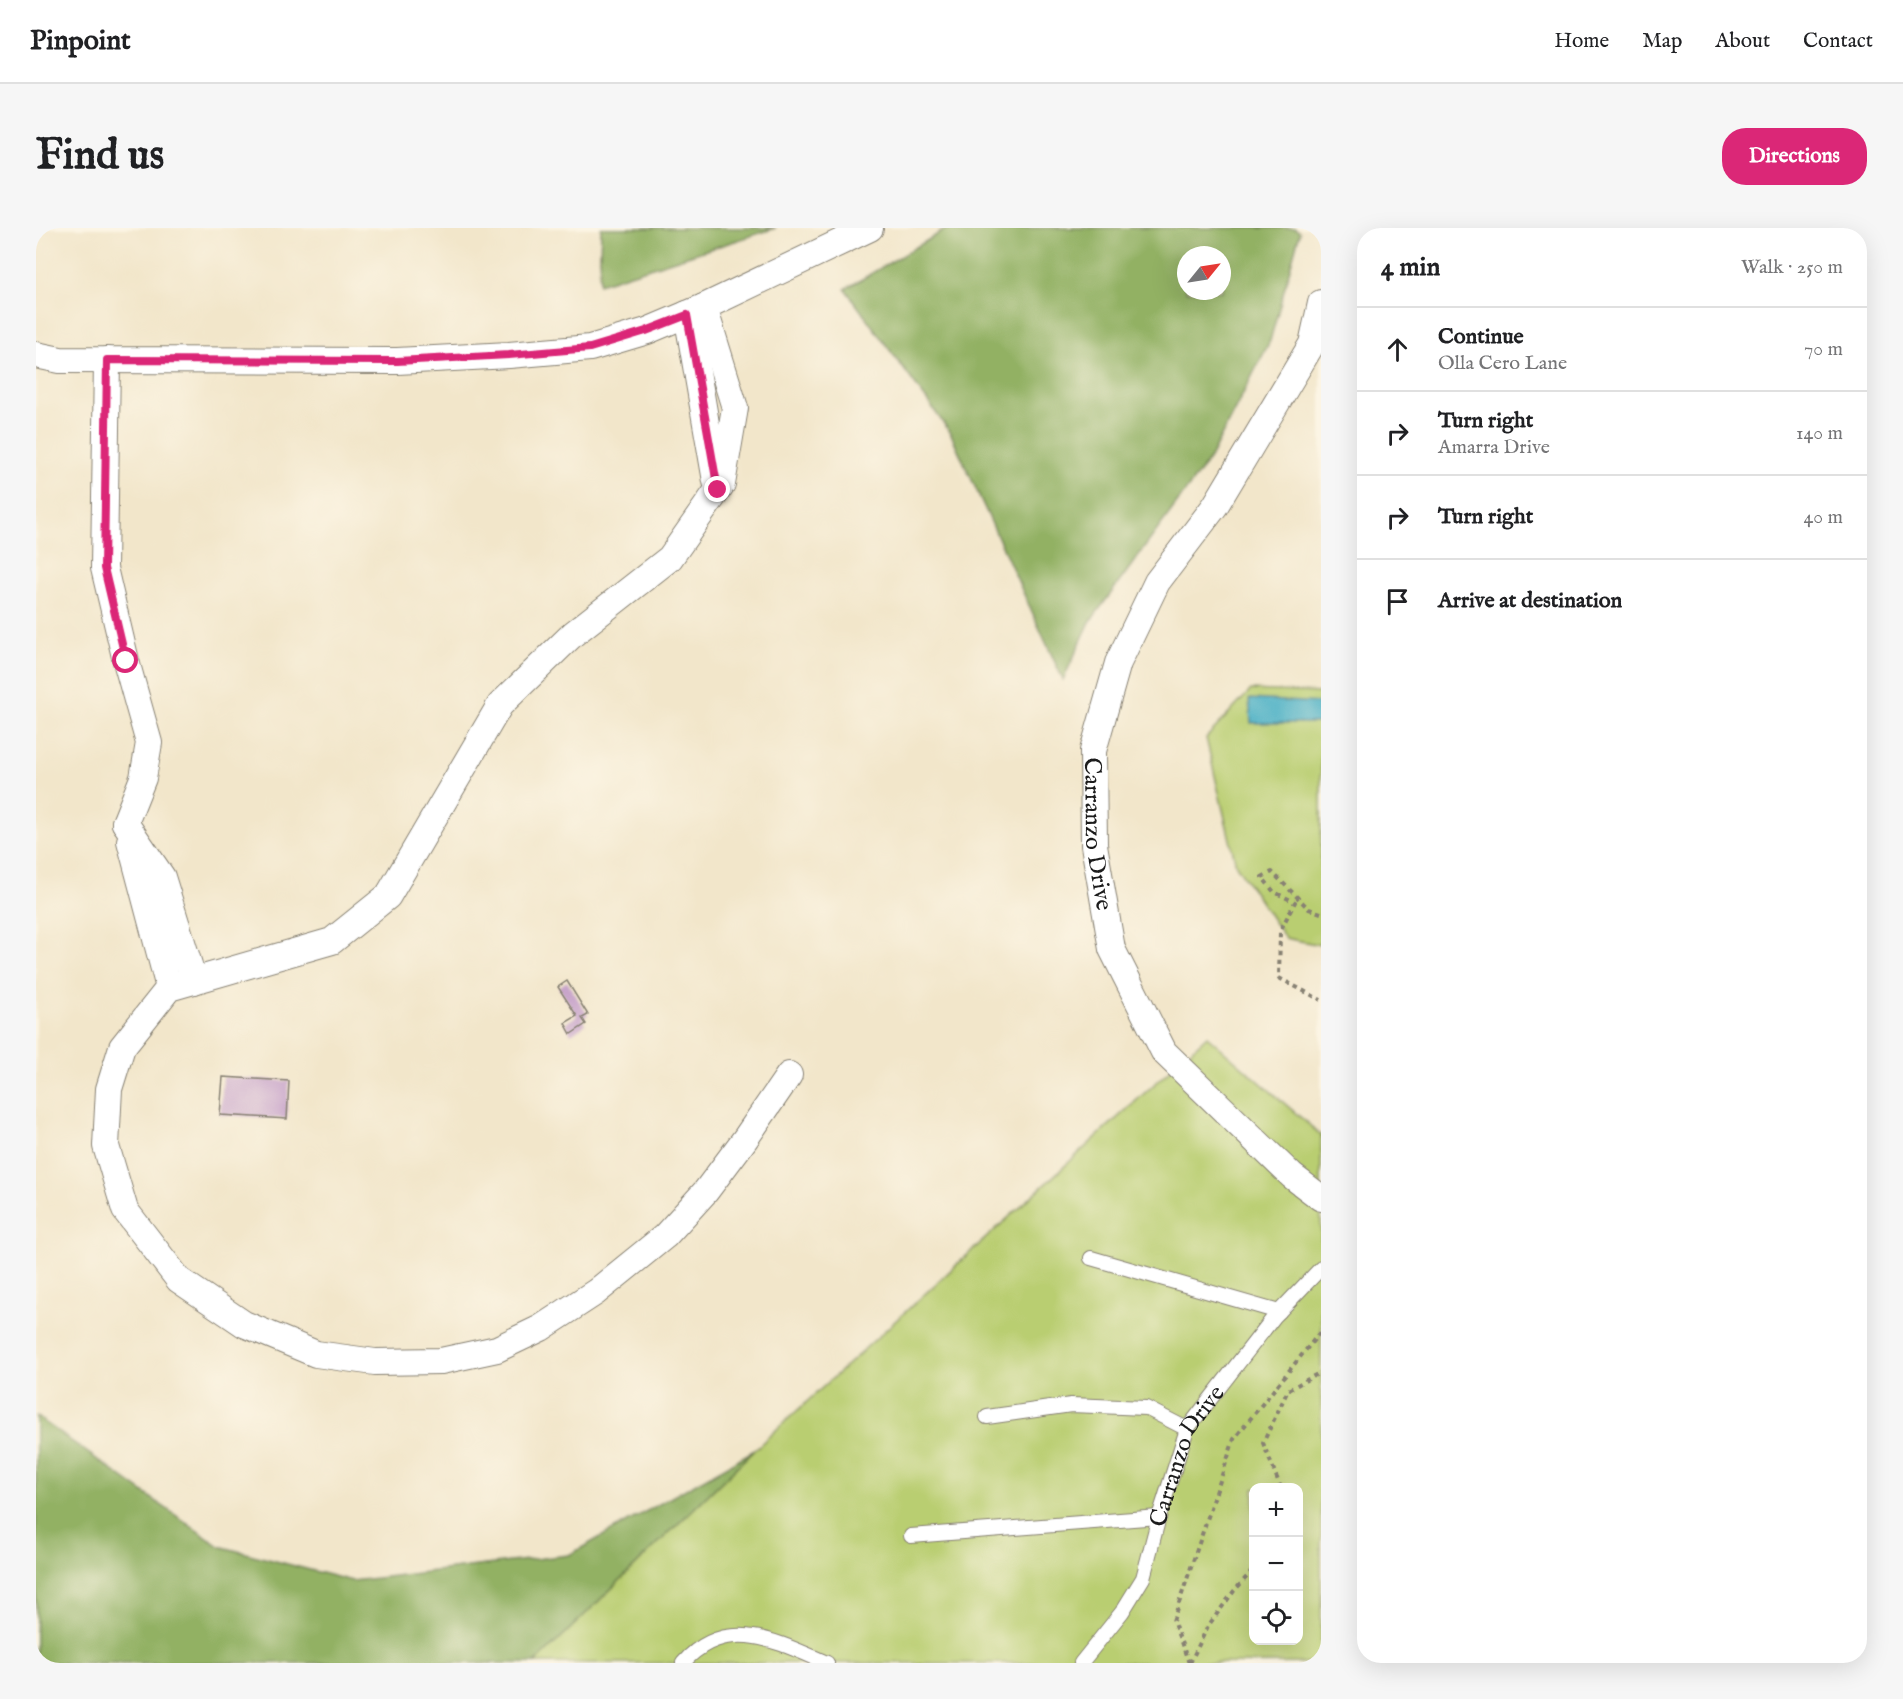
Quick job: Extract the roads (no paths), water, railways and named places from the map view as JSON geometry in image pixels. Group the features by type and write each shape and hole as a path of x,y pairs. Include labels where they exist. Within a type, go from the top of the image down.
{"street":[{"path":"36,355 60,360 397,361 590,348 646,331 695,311 870,228"},
{"name":"Carranzo Drive","path":"1321,303 1312,344 1215,506 1157,582 1118,663 1093,751 1094,845 1112,949 1164,1052 1292,1176 1321,1198"},
{"path":"695,311 718,490 670,558 573,634 500,705 388,896 332,941 169,988 122,1047 109,1089 106,1146 125,1210 179,1280 244,1324 316,1353 375,1362 441,1361 496,1349 541,1328 596,1292 664,1236 706,1191 789,1075"},
{"path":"107,360 104,568 126,661 149,743 143,778 125,823 169,988"},
{"path":"125,823 162,877 194,981"}],"lane":[{"path":"1091,1258 1280,1312"},
{"name":"Carranzo Drive","path":"1081,1663 1122,1612 1143,1578 1159,1517 1187,1429 1280,1312 1321,1268"},
{"path":"987,1417 1071,1405 1146,1408 1187,1429"},
{"path":"911,1536 1159,1517"},
{"path":"683,1663 693,1652 718,1638 746,1635 774,1641 827,1663"}],"water":[{"path":"1249,699 1321,703 1321,723 1251,723"}]}
